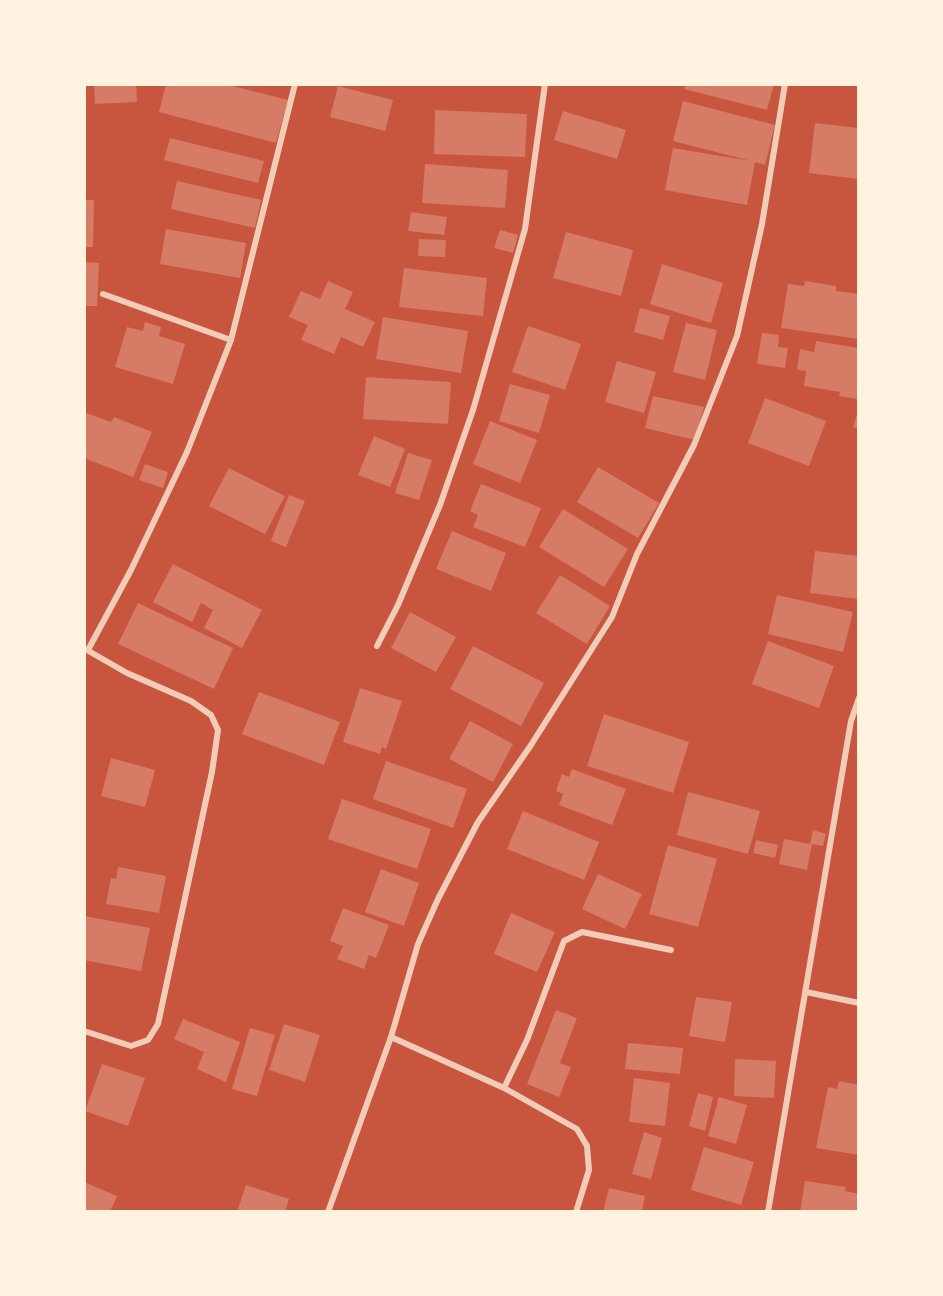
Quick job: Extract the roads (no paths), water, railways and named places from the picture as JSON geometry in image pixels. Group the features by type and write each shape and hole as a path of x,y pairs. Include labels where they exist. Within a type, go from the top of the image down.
{"street":[{"path":"84,1031 131,1046 148,1040 158,1024 212,772 218,730 211,715 191,701 128,673 86,650 131,570 187,452 231,339 295,84"},
{"path":"378,646 398,605 440,505 473,410 525,229 545,84"},
{"path":"328,1212 391,1037 418,944 438,899 478,822 531,745 612,617 637,554 694,445 737,336 762,224 785,84"},
{"path":"103,294 231,339"},
{"path":"768,1212 851,721 859,698"},
{"path":"504,1088 527,1040 564,941 582,932 671,950"},
{"path":"806,992 859,1003"},
{"path":"391,1037 504,1088 578,1129 587,1146 589,1170 576,1212"}]}
